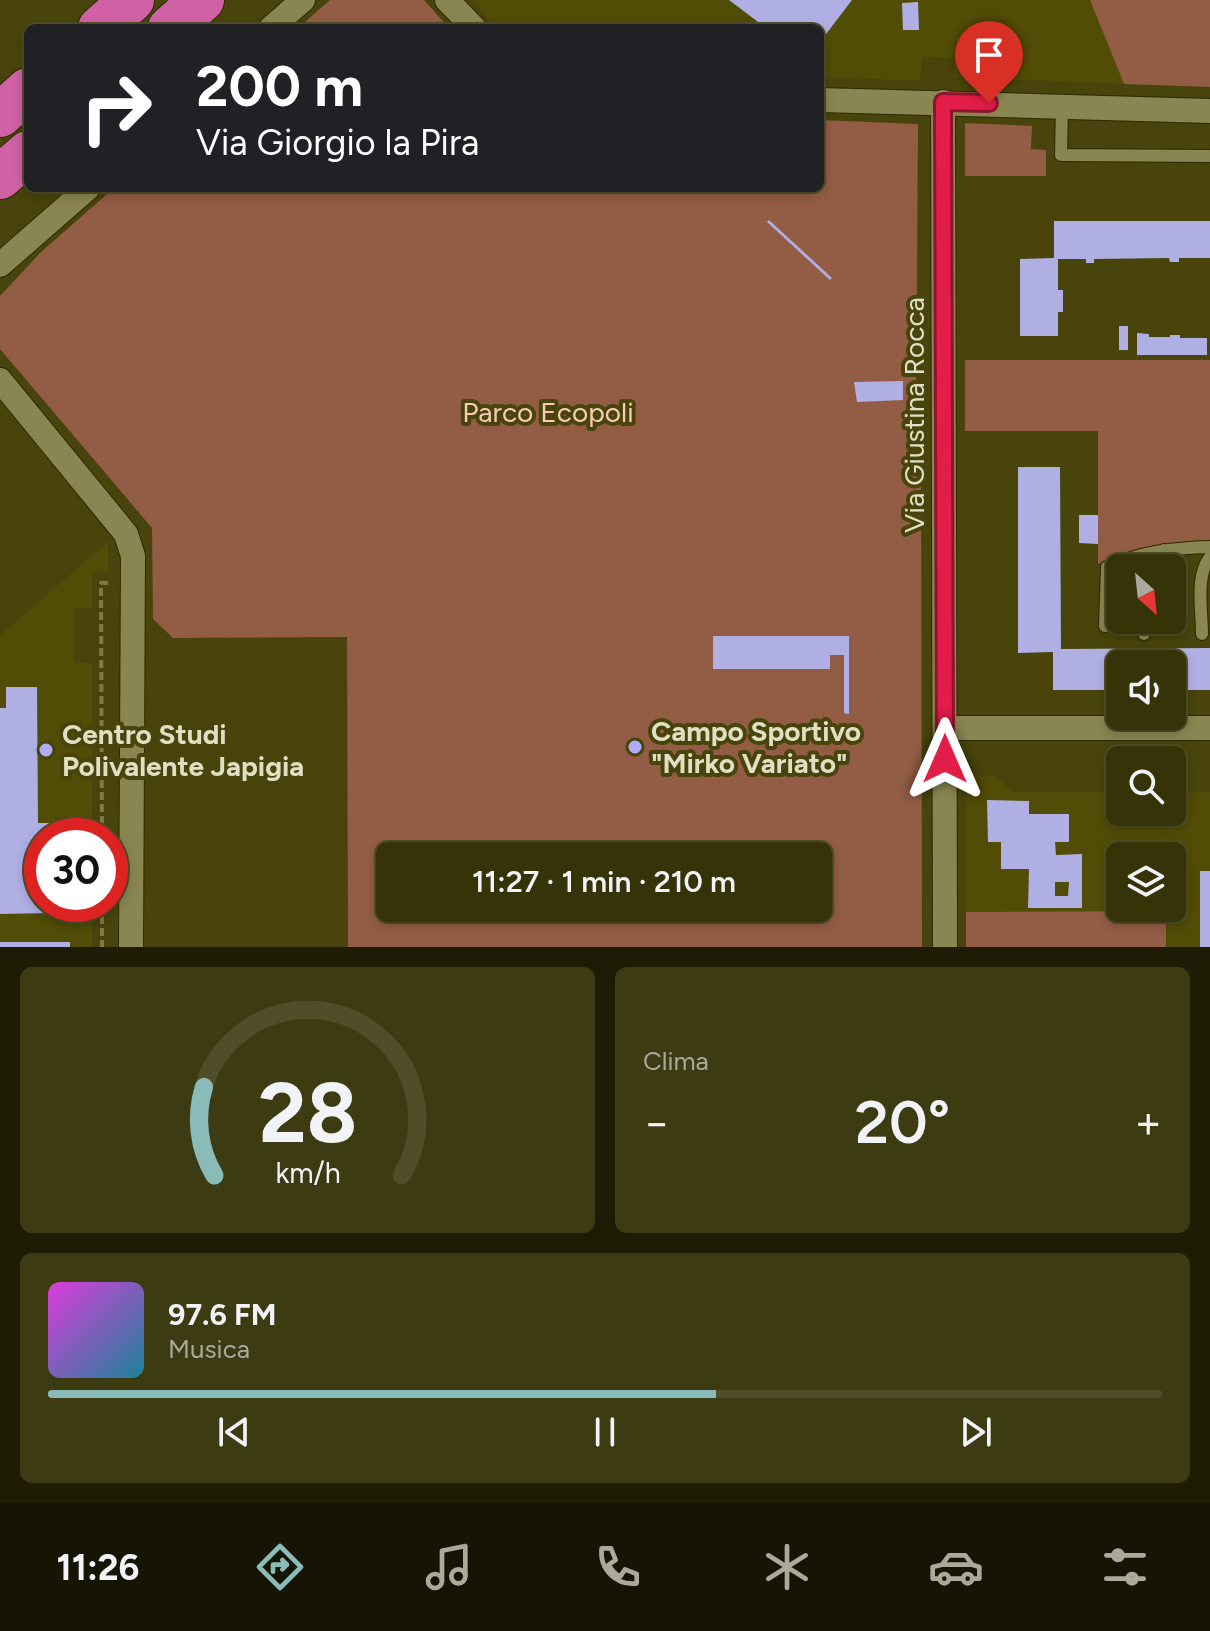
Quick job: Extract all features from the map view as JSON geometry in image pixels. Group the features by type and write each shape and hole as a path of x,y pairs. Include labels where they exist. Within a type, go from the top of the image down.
{"highway":[{"path":"105,24 132,0"},
{"path":"175,24 202,0"},
{"path":"0,115 24,94"},
{"path":"0,177 24,156"}],"street":[{"path":"276,24 303,0"},
{"path":"447,0 470,24"},
{"path":"824,100 1210,111"},
{"name":"Via Giustina Rocca","path":"943,102 945,947"},
{"path":"0,265 83,192"},
{"path":"0,380 126,534 133,556 131,947"},
{"path":"945,728 1210,728"}],"lane":[{"path":"1062,105 1061,155 1210,156"},
{"path":"1105,626 1107,567 1130,557 1166,548 1210,547"},
{"path":"1161,554 1166,548"},
{"path":"1202,634 1202,578 1205,563 1210,557"}],"path":[{"path":"102,818 101,583 132,583"},
{"path":"102,922 102,947"}],"shaded area":[{"path":"472,0 1090,0 1124,84 954,77 954,58 922,57 920,81 824,77 824,24 493,24"},
{"name":"Centro Studi Polivalente Japigia","path":"108,542 108,572 92,573 92,608 74,609 75,663 92,663 92,818 24,818 24,922 92,922 92,947 0,947 0,635"},
{"path":"966,775 996,776 1013,792 1106,792 1106,826 1186,826 1186,792 1210,792 1210,947 1166,947 1166,922 1186,922 1186,842 1106,842 1106,912 966,912"}],"green space":[{"path":"330,0 424,0 445,24 303,24"},
{"path":"1090,0 1210,0 1210,87 1124,84"},
{"name":"Parco Ecopoli","path":"824,120 918,124 916,423 921,424 922,947 348,947 347,637 173,638 153,619 152,528 0,349 0,296 41,252 109,192 824,192"},
{"path":"965,123 1032,126 1031,149 1046,150 1046,176 965,176"},
{"path":"965,360 1210,360 1210,541 1180,542 1125,554 1106,554 1106,561 1098,564 1098,431 965,431"},
{"path":"1106,911 1106,922 1166,922 1166,947 966,947 966,912"}],"building":[{"path":"729,0 852,0 824,37 824,24 761,24"},
{"path":"918,2 919,30 903,30 902,3"},
{"path":"769,220 832,278 830,280 767,222"},
{"path":"1054,221 1210,221 1210,258 1179,258 1179,262 1170,262 1169,258 1094,259 1094,263 1086,263 1086,259 1058,259 1058,290 1063,290 1063,312 1058,312 1058,336 1020,336 1020,259 1054,258"},
{"path":"1119,326 1128,326 1128,350 1119,350"},
{"path":"1137,333 1149,334 1149,337 1180,335 1180,338 1207,338 1207,355 1137,355"},
{"path":"903,381 903,400 857,402 854,382"},
{"path":"1018,467 1060,467 1061,649 1210,648 1210,690 1186,690 1186,650 1106,650 1106,690 1053,690 1053,652 1018,653"},
{"path":"1079,515 1098,515 1098,544 1079,543"},
{"path":"713,636 849,636 849,714 844,713 844,655 830,655 830,669 713,669"},
{"path":"6,687 37,687 38,818 24,818 24,914 0,914 0,708 6,708"},
{"path":"987,800 1029,801 1029,814 1069,814 1069,842 1055,842 1056,855 1082,854 1082,908 1028,908 1029,869 1001,869 1001,842 988,842","holes":["1055,882 1069,882 1068,896 1055,896"]},
{"path":"1200,871 1210,871 1210,947 1200,947"},
{"path":"0,942 70,942 70,947 0,947"}],"place":[{"name":"Campo Sportivo \"Mirko Variato\"","path":"635,747"},
{"name":"Centro Studi Polivalente Japigia","path":"46,750"}],"route":[{"path":"945,759 943,102 989,103"}]}
